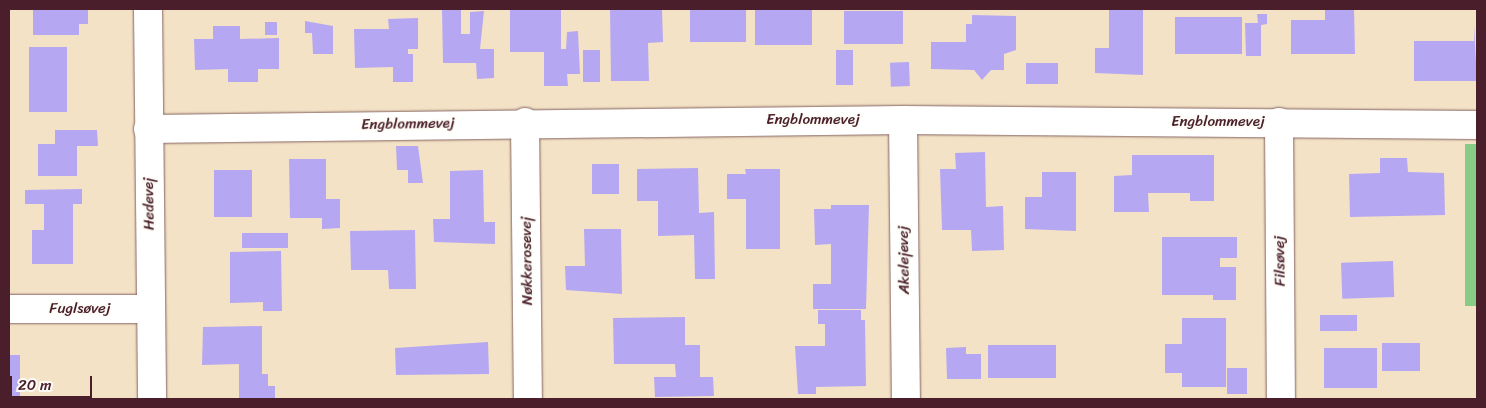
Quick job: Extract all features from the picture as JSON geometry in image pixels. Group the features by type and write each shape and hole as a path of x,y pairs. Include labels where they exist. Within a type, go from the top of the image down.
{"street":[{"name":"Hedevej","path":"148,9 152,399"},
{"name":"Engblommevej","path":"148,129 525,122 903,120 1477,125"},
{"name":"Akelejevej","path":"903,120 906,399"},
{"name":"Nøkkerosevej","path":"525,122 528,399"},
{"name":"Filsøvej","path":"1279,122 1281,399"},
{"name":"Fuglsøvej","path":"9,309 151,309"}],"green space":[{"path":"1465,144 1477,144 1477,306 1465,306"}],"building":[{"path":"33,9 88,9 88,24 79,24 79,35 33,35"},
{"path":"510,9 561,9 561,49 566,49 567,32 578,31 580,74 567,74 568,86 544,86 544,52 510,52"},
{"path":"610,9 662,9 663,42 648,43 649,81 611,81"},
{"path":"690,9 746,9 746,42 690,42"},
{"path":"755,9 812,9 812,45 755,45"},
{"path":"1109,9 1143,9 1143,75 1095,73 1095,48 1109,48"},
{"path":"1325,9 1354,9 1355,54 1291,54 1291,20 1325,20"},
{"path":"442,10 461,10 461,34 470,34 470,12 484,11 480,49 494,49 494,78 477,79 476,63 443,63"},
{"path":"844,11 903,11 903,44 844,44"},
{"path":"1257,14 1267,14 1267,24 1261,25 1261,56 1246,56 1245,23 1258,23"},
{"path":"972,15 1016,16 1016,50 1004,54 1004,70 991,70 982,80 974,70 931,69 931,42 966,42 966,24 972,24"},
{"path":"1175,17 1242,17 1242,54 1175,54"},
{"path":"418,18 418,49 408,49 408,54 413,54 413,82 393,82 393,67 355,68 354,29 389,29 388,19"},
{"path":"305,21 333,26 333,54 313,54 312,33 305,33"},
{"path":"265,22 277,22 277,35 265,35"},
{"path":"1474,25 1477,81 1414,81 1414,41 1474,41"},
{"path":"213,26 240,26 240,39 279,38 279,69 258,69 258,82 228,82 228,69 195,70 194,39 213,39"},
{"path":"29,47 67,47 67,112 29,112"},
{"path":"583,50 600,50 600,82 583,82"},
{"path":"836,50 853,50 853,85 836,85"},
{"path":"909,62 910,86 891,87 890,63"},
{"path":"1026,63 1058,63 1058,84 1026,84"},
{"path":"55,130 97,130 98,146 77,146 77,176 38,176 38,144 55,144"},
{"path":"396,146 418,146 423,183 408,183 408,170 397,170"},
{"path":"985,152 986,207 1003,206 1004,250 972,251 971,230 942,230 940,169 956,169 955,153"},
{"path":"1132,155 1214,155 1214,201 1190,201 1190,193 1148,193 1149,212 1114,212 1114,176 1132,175"},
{"path":"1380,158 1407,158 1408,172 1444,173 1445,215 1350,217 1349,174 1380,173"},
{"path":"289,159 326,159 326,199 340,199 340,228 322,229 322,218 290,218"},
{"path":"592,164 619,164 619,194 592,194"},
{"path":"698,168 699,213 714,212 715,279 695,279 694,235 658,236 658,201 637,201 637,169"},
{"path":"745,169 780,169 780,249 746,249 746,199 727,199 727,174 746,174"},
{"path":"214,170 252,170 252,217 214,217"},
{"path":"483,170 484,222 495,222 495,244 434,242 433,219 450,219 450,171"},
{"path":"1042,172 1076,172 1076,231 1025,229 1025,197 1042,197"},
{"path":"82,189 82,204 73,204 73,264 32,264 32,230 44,230 44,204 25,204 25,190"},
{"path":"831,205 869,205 866,309 813,309 813,284 831,284 831,244 815,245 814,209 831,209"},
{"path":"584,229 621,229 622,294 566,290 565,266 585,266"},
{"path":"415,230 416,289 389,289 388,270 351,270 350,231"},
{"path":"242,233 288,233 288,248 242,248"},
{"path":"1162,237 1237,237 1237,258 1220,258 1220,267 1236,267 1236,300 1213,300 1213,295 1162,295"},
{"path":"281,251 282,311 263,311 263,302 230,303 230,252"},
{"path":"1393,261 1394,297 1342,299 1341,263"},
{"path":"818,310 861,310 861,320 865,320 866,386 816,387 816,394 798,394 795,346 825,346 825,324 818,324"},
{"path":"1320,315 1357,315 1357,331 1320,331"},
{"path":"685,317 685,345 700,345 700,377 713,377 714,396 655,397 654,377 676,377 675,364 614,364 613,318"},
{"path":"1182,318 1226,318 1226,387 1182,387 1182,373 1165,373 1165,344 1182,344"},
{"path":"262,326 262,374 268,374 268,386 275,386 275,399 239,399 239,364 202,365 203,327"},
{"path":"488,342 489,374 396,375 395,348"},
{"path":"1382,343 1420,343 1420,371 1382,371"},
{"path":"988,345 1056,345 1056,378 988,378"},
{"path":"966,347 966,354 981,354 981,379 947,379 946,348"},
{"path":"1324,348 1377,348 1377,388 1324,388"},
{"path":"9,355 20,355 20,399 9,399"},
{"path":"1227,368 1247,368 1247,394 1227,394"}]}
